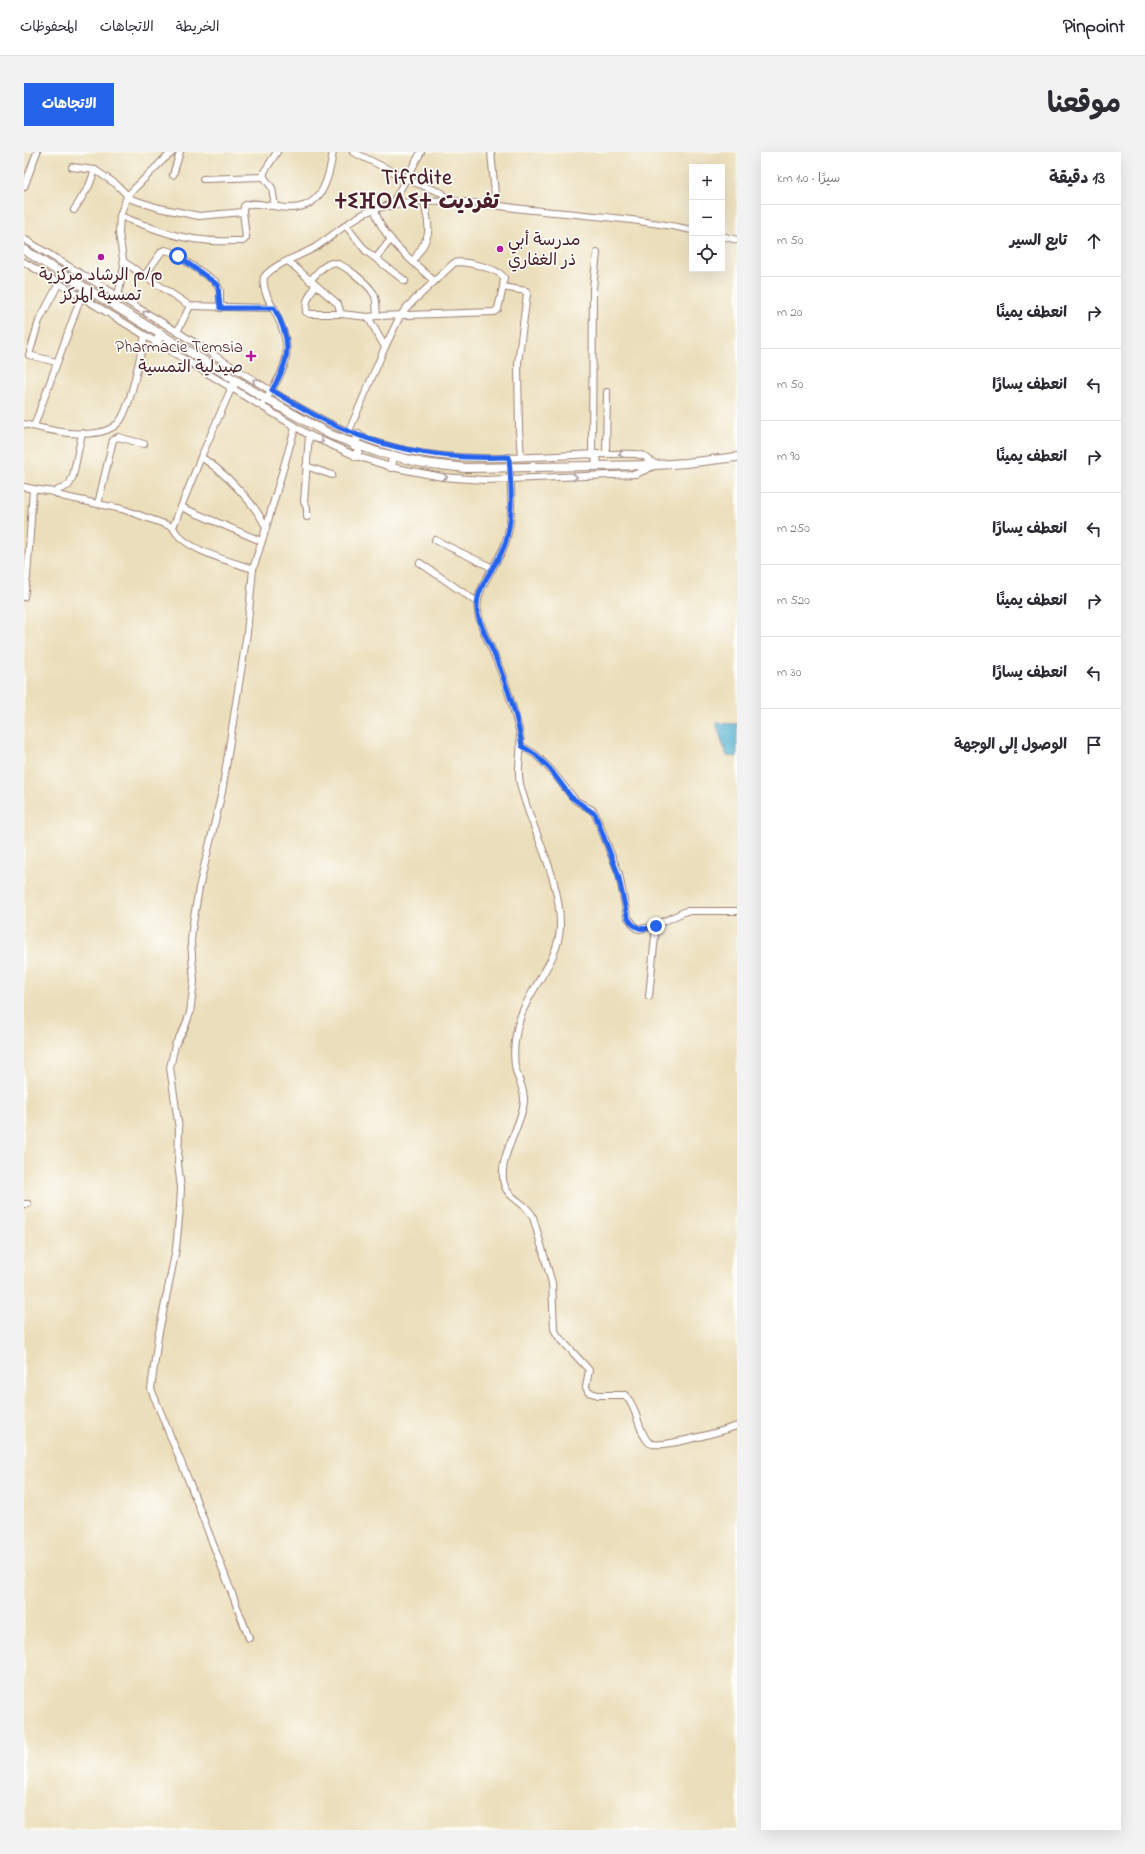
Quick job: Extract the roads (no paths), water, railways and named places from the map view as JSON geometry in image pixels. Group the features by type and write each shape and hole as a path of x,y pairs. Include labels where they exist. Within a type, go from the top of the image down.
{"main road":[{"path":"24,250 236,381 316,428 357,445 393,457 423,463 457,467 510,468 656,465 737,457"},
{"path":"81,297 85,288"},
{"path":"156,343 161,334"},
{"path":"232,389 236,381"},
{"path":"356,456 358,435"},
{"path":"594,455 597,466"},
{"path":"391,467 393,457"}],"street":[{"path":"24,185 37,152"},
{"path":"116,306 124,274 124,262 119,233 120,216 127,196 164,158 173,152"},
{"path":"173,175 180,152"},
{"path":"274,206 272,188 264,177 264,172 277,152"},
{"path":"120,216 161,231 191,238 212,241 243,241 246,238 243,212 244,206 248,204 297,207 305,205 318,196 326,186 333,152"},
{"path":"353,152 416,183 442,193 450,201"},
{"path":"391,206 421,152"},
{"path":"491,152 496,206"},
{"path":"72,167 95,170 116,184 127,196 139,203 189,215 220,215 243,212"},
{"path":"74,210 89,186 95,170"},
{"path":"203,179 264,177"},
{"path":"261,407 284,368 287,352 284,329 265,289 264,277 268,272 313,248 375,209 424,202 450,201 626,218 689,229"},
{"path":"413,261 425,244 428,235 427,215 424,202"},
{"path":"375,209 377,219 391,238 434,281"},
{"path":"346,226 359,244 405,281"},
{"path":"725,237 737,240"},
{"path":"376,258 391,238"},
{"path":"24,239 272,390 322,419 358,435 403,450 424,454 465,458 636,454 644,456 656,465 636,474 510,479 463,479 442,477 391,467 356,456 309,436 295,428 24,262"},
{"path":"145,276 162,251 165,250 172,252 216,282 220,291 220,308"},
{"path":"594,455 593,288 597,253"},
{"path":"288,261 338,304 341,314"},
{"path":"124,262 190,306 220,308 274,308"},
{"path":"350,432 385,347 400,316 407,307 450,266 459,262 501,273 504,278 498,309 494,312 400,316 377,316 368,317 341,314 310,314 306,312 307,301 312,283 320,270 331,263 345,268 365,283 374,294 377,316"},
{"path":"56,362 26,354 39,321 59,284"},
{"path":"503,287 524,291 527,293 518,363 521,456"},
{"path":"34,426 56,362 81,297"},
{"path":"177,332 190,306"},
{"path":"368,317 385,347"},
{"path":"24,424 82,433 106,430 119,423 126,408 145,336"},
{"path":"232,389 201,457 173,527 176,535 194,546 216,556 253,569"},
{"path":"606,392 606,454"},
{"path":"249,1638 190,1484 150,1389 158,1336 176,1249 180,1207 181,1188 178,1164 179,1129 170,1068 175,1045 184,1029 190,1013 194,982 191,936 199,888 222,792 248,627 253,569 295,428"},
{"path":"54,492 65,487 71,482 82,433"},
{"path":"308,517 307,508 304,502 309,436"},
{"path":"98,504 113,440 118,437 144,444"},
{"path":"201,457 210,462 242,494 261,518 266,528"},
{"path":"509,457 512,508 508,534 504,549 481,591 477,602 478,613 497,661 517,724 522,746 519,782 551,872 560,926 556,947 528,999 518,1027 515,1066 524,1090 524,1102 522,1113 506,1157 503,1175 505,1187 510,1194 527,1207 533,1217 552,1283 554,1296 553,1325 558,1336 589,1370 586,1387 588,1392 596,1395 625,1395 632,1405 645,1438 649,1443 680,1442 737,1426"},
{"path":"306,466 332,475"},
{"path":"24,487 54,492 61,496 122,509 173,527"},
{"path":"24,597 33,489"},
{"path":"181,507 262,541"},
{"path":"435,540 493,568"},
{"path":"420,563 477,602"},
{"path":"522,746 536,755 550,769 571,797 595,814 618,874 627,916 629,921 636,928 640,929 656,926 686,911 737,911"},
{"path":"649,996 656,926"}],"water":[{"path":"716,723 737,724 737,757 727,756"}],"place":[{"name":"مدرسة أبي ذر الغفاري","path":"500,249"},
{"name":"م/م الرشاد مركزية تمسية المركز","path":"101,257"},
{"name":"Pharmacie Temsia صيدلية التمسية","path":"251,356"}],"district":[{"name":"Tifrdite ⵜⵉⴼⵔⴷⵉⵜ تفرديت","path":"417,189"}]}
